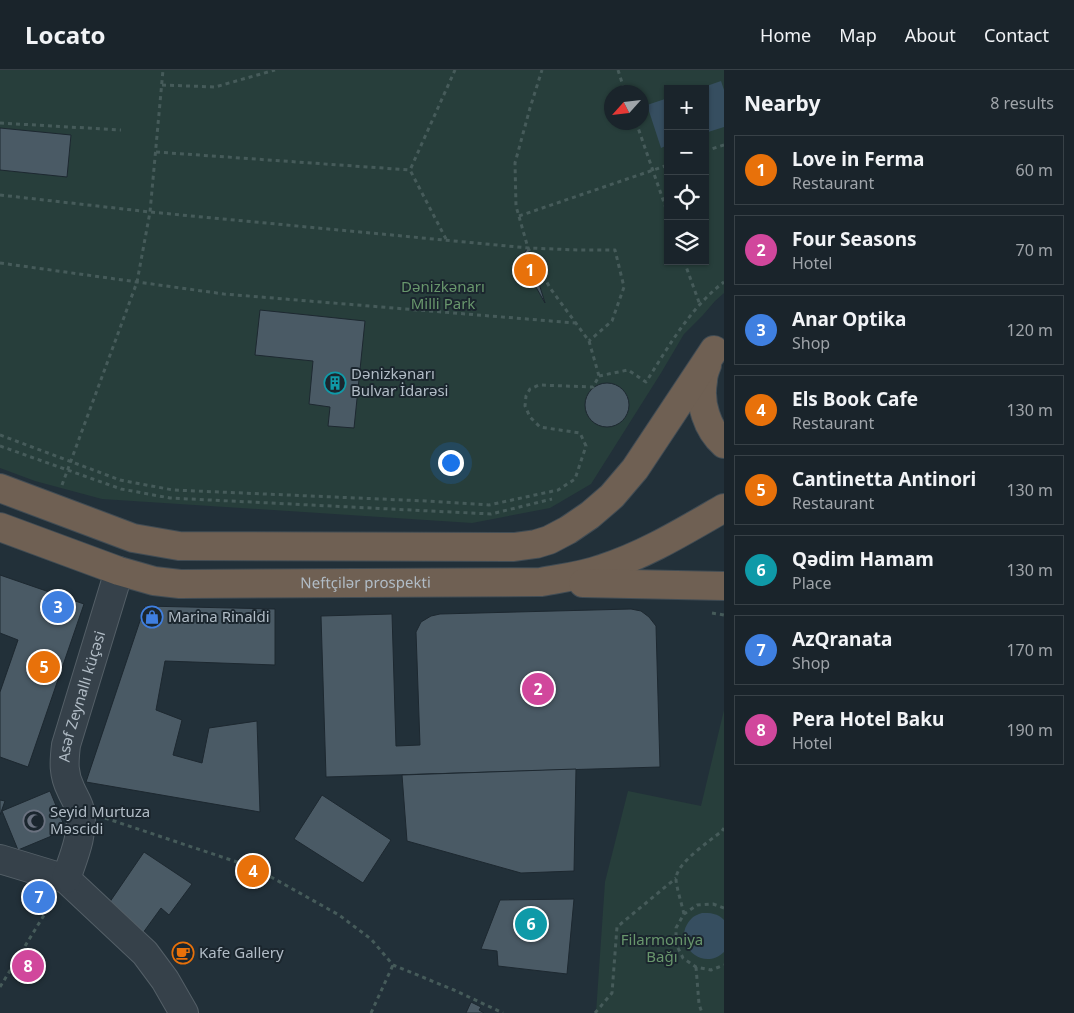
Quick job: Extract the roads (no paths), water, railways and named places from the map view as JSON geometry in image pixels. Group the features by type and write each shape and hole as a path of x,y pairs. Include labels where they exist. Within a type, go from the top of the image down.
{"highway":[{"path":"719,344 707,364 702,380 702,396 704,411 710,426 724,444"},
{"path":"0,488 133,538 179,546 514,547 536,544 549,540 568,530 590,515 612,496 635,469 719,344"},
{"name":"Neftçilər prospekti","path":"0,527 118,571 154,581 180,584 541,582 599,570 622,562 670,539 724,508"},
{"path":"541,582 724,586"}],"street":[{"name":"Asəf Zeynallı küçəsi","path":"66,879 79,841 81,820 80,810 65,773 66,745 118,571"},
{"path":"0,859 66,879 145,954 165,980 184,1013"}],"water":[{"path":"721,81 724,90 724,127 709,132 709,130 709,85"},
{"path":"664,99 664,147 661,148 649,111 649,104"},
{"path":"702,913 711,913 724,920 724,952 715,958 706,959 698,957 691,952 686,944 684,936 686,927 693,917"}],"place":[{"name":"Love in Ferma","path":"530,270"},
{"name":"Dənizkənarı Bulvar İdarəsi","path":"335,383"},
{"name":"Anar Optika","path":"58,607"},
{"name":"Marina Rinaldi","path":"152,617"},
{"name":"Cantinetta Antinori","path":"44,667"},
{"name":"Four Seasons","path":"538,689"},
{"name":"Seyid Murtuza Məscidi","path":"34,821"},
{"name":"Els Book Cafe","path":"253,871"},
{"name":"AzQranata","path":"39,897"},
{"name":"Qədim Hamam","path":"531,924"},
{"name":"Kafe Gallery","path":"183,953"},
{"name":"Pera Hotel Baku","path":"28,966"}],"park label":[{"name":"Dənizkənarı Milli Park","path":"443,296"},
{"name":"Filarmoniya Bağı","path":"662,948"}]}
